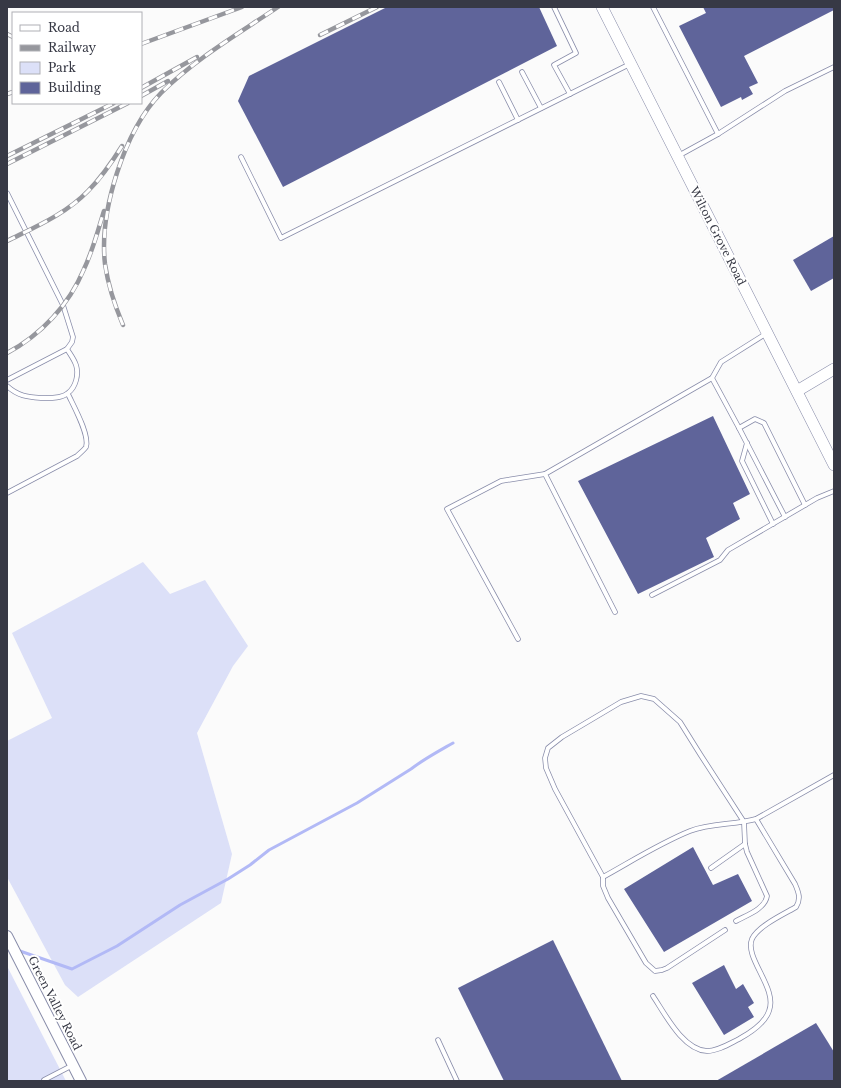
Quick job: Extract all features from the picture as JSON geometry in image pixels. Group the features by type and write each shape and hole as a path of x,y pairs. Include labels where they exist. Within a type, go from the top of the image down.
{"main road":[{"name":"Wilton Grove Road","path":"602,7 834,465"},
{"path":"797,391 834,368"}],"street":[{"name":"Green Valley Road","path":"7,936 81,1081"}],"lane":[{"path":"554,7 576,54 554,65 570,94"},
{"path":"660,7 654,8 718,134"},
{"path":"241,157 281,238 631,64"},
{"path":"678,156 718,134 785,91 834,67"},
{"path":"522,72 541,108"},
{"path":"499,82 518,120"},
{"path":"7,193 63,305 73,336 72,342 67,349 7,380"},
{"path":"518,639 448,509 501,481 544,474 712,378 721,362 768,333"},
{"path":"7,386 15,393 30,397 58,397 68,394 76,381 77,372 76,365 67,349"},
{"path":"712,378 747,442 785,517"},
{"path":"7,493 77,456 86,447 87,438 68,394"},
{"path":"739,428 755,419 764,423 805,505"},
{"path":"747,442 742,461 773,524"},
{"path":"544,474 615,612"},
{"path":"652,595 720,560 728,550 805,505 834,491"},
{"path":"725,930 668,968 655,971 646,963 608,898 603,886 603,877 554,789 546,768 545,758 548,748 562,736 621,702 641,696 654,699 680,722 744,822 745,844 751,862 759,875 767,896 766,901 760,907 736,921"},
{"path":"603,877 655,848 690,831 705,826 744,822 756,818 834,774"},
{"path":"653,996 679,1035 699,1049 708,1051 718,1049 743,1037 767,1016 770,1010 771,1001 769,992 755,960 752,949 752,940 758,931 796,907 800,901 795,884 756,818"},
{"path":"711,868 745,844"},
{"path":"438,1040 457,1081"},
{"path":"44,1080 73,1065"}],"green space":[{"path":"143,562 170,594 205,580 248,646 233,666 197,733 232,854 221,903 78,997 65,985 7,877 7,741 52,718 12,633"},
{"path":"7,966 66,1081 7,1081"}],"building":[{"path":"387,7 539,7 557,46 283,187 238,101 249,76"},
{"path":"703,7 834,7 834,10 744,56 758,83 749,87 753,94 742,100 741,97 721,107 679,26 706,13"},
{"path":"834,236 834,278 811,291 793,260"},
{"path":"713,416 750,494 733,503 740,519 706,538 714,557 638,594 578,481"},
{"path":"693,847 713,885 738,874 752,901 664,952 624,889"},
{"path":"553,940 622,1081 504,1081 458,988"},
{"path":"724,965 736,989 743,984 754,1003 748,1007 754,1017 724,1035 692,983"},
{"path":"816,1023 834,1052 834,1081 716,1081"}],"waterway":[{"path":"17,950 72,969 117,946 180,905 228,879 250,865 269,850 357,803 426,758 453,743"}],"railway":[{"path":"142,44 242,7"},
{"path":"123,325 108,280 105,264 104,243 110,197 125,150 136,128 148,109 161,93 202,58 278,7"},
{"path":"320,35 377,7"},
{"path":"7,34 12,36"},
{"path":"142,87 197,57"},
{"path":"142,95 168,81"},
{"path":"7,94 12,92"},
{"path":"7,156 112,104"},
{"path":"7,164 126,104"},
{"path":"7,241 70,207 93,186 111,164 122,146"},
{"path":"7,353 19,346 42,328 62,307 78,282 87,262 104,211"}]}
